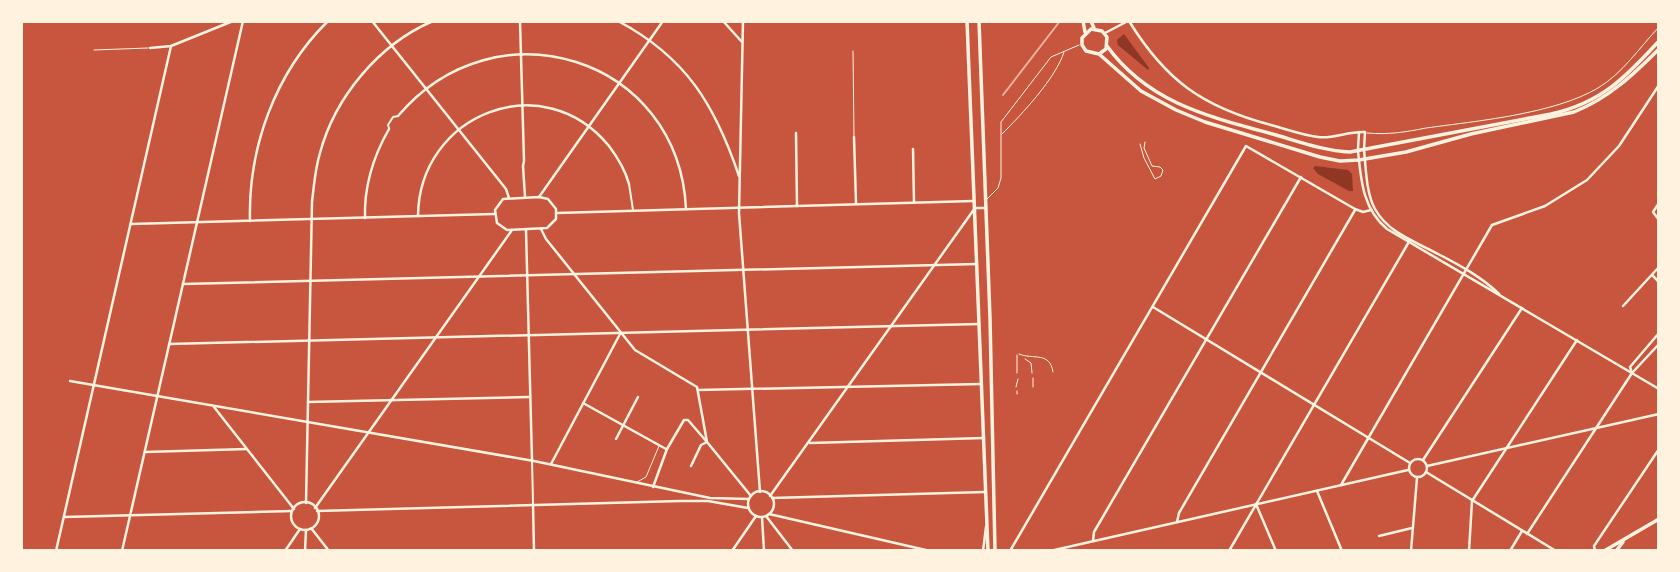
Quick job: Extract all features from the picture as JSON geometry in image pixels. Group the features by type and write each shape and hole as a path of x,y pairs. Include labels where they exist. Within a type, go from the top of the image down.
{"main road":[{"path":"967,21 986,492 986,551"},
{"path":"979,21 995,551"},
{"path":"1083,21 1085,32 1082,45 1089,53 1099,54 1141,91 1189,116 1340,161 1365,159 1562,116 1589,106 1618,88 1659,49"},
{"path":"1091,21 1094,28 1105,33 1107,46 1120,62 1144,85 1188,108 1324,148 1358,151 1551,114 1578,106 1614,86 1659,41"},
{"path":"1085,32 1094,28"},
{"path":"1099,54 1107,46"},
{"path":"1604,551 1659,519"},
{"path":"1617,550 1625,540"}],"street":[{"path":"150,48 171,46 233,21"},
{"path":"122,551 243,21"},
{"path":"250,221 249,194 256,154 267,117 281,84 302,51 328,21"},
{"path":"372,21 506,189 510,198"},
{"path":"306,503 312,219 314,182 320,153 343,101 363,73 392,46 433,21"},
{"path":"520,21 525,197"},
{"path":"618,21 650,39 684,69 705,99 723,133 740,178"},
{"path":"539,197 663,21"},
{"path":"723,21 742,43"},
{"path":"743,21 739,208 760,492"},
{"path":"1105,33 1128,21 1147,49 1169,74 1191,93 1240,117 1317,137 1365,132 1365,159 1374,209 1409,242 1465,270 1502,296"},
{"path":"56,551 171,46"},
{"path":"365,218 365,199 375,155 393,117 398,116 425,88 446,73 473,61 496,55 521,53 551,55 574,61 619,83 640,102 663,132 681,172 686,209"},
{"path":"1341,485 1495,223 1527,214 1576,188 1619,146 1659,85"},
{"path":"418,216 420,187 443,143 458,129 491,111 523,106 560,111 588,125 600,136 618,159 629,184 633,211"},
{"path":"1359,132 1359,160 1369,210 1387,229 1659,389"},
{"path":"796,133 797,206"},
{"path":"854,137 856,205"},
{"path":"1010,551 1247,146 1355,209 1363,212 1374,209"},
{"path":"913,149 914,204"},
{"path":"1093,541 1094,532 1301,177"},
{"path":"539,197 553,202 557,213 553,223 541,229 526,230 504,230 500,226 494,214 499,202 510,198 539,197"},
{"path":"557,213 974,201"},
{"path":"1659,202 1653,212 1659,220"},
{"path":"764,551 766,515 773,508 771,497 975,208 986,208"},
{"path":"1178,522 1179,513 1355,209"},
{"path":"131,224 494,214"},
{"path":"541,229 573,274 639,354 690,382 698,390 707,442"},
{"path":"213,406 293,510 293,523 300,529 311,528 318,519 316,509 512,230"},
{"path":"526,230 534,551"},
{"path":"1229,551 1409,242"},
{"path":"183,284 977,264"},
{"path":"1623,306 1659,267"},
{"path":"1652,275 1659,282"},
{"path":"1153,307 1410,463"},
{"path":"1423,460 1522,308"},
{"path":"169,344 979,324"},
{"path":"551,464 620,333"},
{"path":"1632,373 1630,367 1659,333"},
{"path":"1469,551 1472,501 1577,340"},
{"path":"1527,534 1632,373 1659,344"},
{"path":"70,381 532,460 710,498 750,498 760,492"},
{"path":"698,390 981,384"},
{"path":"308,402 530,397"},
{"path":"616,439 638,397"},
{"path":"583,403 667,449"},
{"path":"1427,466 1659,414"},
{"path":"653,487 667,449 684,420 688,420 750,498 748,508"},
{"path":"810,443 984,438"},
{"path":"691,466 701,445 707,442"},
{"path":"145,452 247,449"},
{"path":"1595,551 1594,546 1659,449"},
{"path":"1408,470 1410,463 1417,459 1423,460 1427,466 1426,472 1417,478"},
{"path":"1050,551 1408,470"},
{"path":"1408,470 1417,478"},
{"path":"1426,472 1556,551"},
{"path":"1410,551 1417,478"},
{"path":"1317,491 1342,551"},
{"path":"674,492 680,501"},
{"path":"760,492 771,497 986,492"},
{"path":"64,517 293,510 299,504 306,503 316,509 680,501 708,501 748,508 756,516"},
{"path":"1256,504 1276,551"},
{"path":"766,515 793,551"},
{"path":"732,551 756,516 766,515 927,551"},
{"path":"311,528 329,551"},
{"path":"1379,536 1412,528"},
{"path":"285,551 300,529"},
{"path":"305,551 306,530"},
{"path":"1510,551 1522,531"}],"lane":[{"path":"1365,132 1394,134 1461,124 1557,105 1578,98 1616,75 1659,27"},
{"path":"986,200 998,188 1001,178 1001,122 1048,60 1082,45"},
{"path":"94,50 150,48"},
{"path":"853,51 854,137"},
{"path":"1001,136 1041,88 1061,61 1064,51"},
{"path":"1140,144 1155,179 1161,176 1163,170 1152,166 1144,148 1145,142"},
{"path":"1017,373 1018,354 1031,363 1032,373"},
{"path":"1024,357 1046,358 1052,364 1054,372"},
{"path":"1032,378 1033,387"},
{"path":"1016,387 1018,379"},
{"path":"636,484 640,478 646,477 660,445"}],"shaded area":[{"path":"1124,34 1148,70 1118,45 1117,40"},
{"path":"1315,166 1348,170 1352,174 1353,191 1318,174 1313,168"}],"tram line":[{"path":"1003,95 1060,21"}]}
